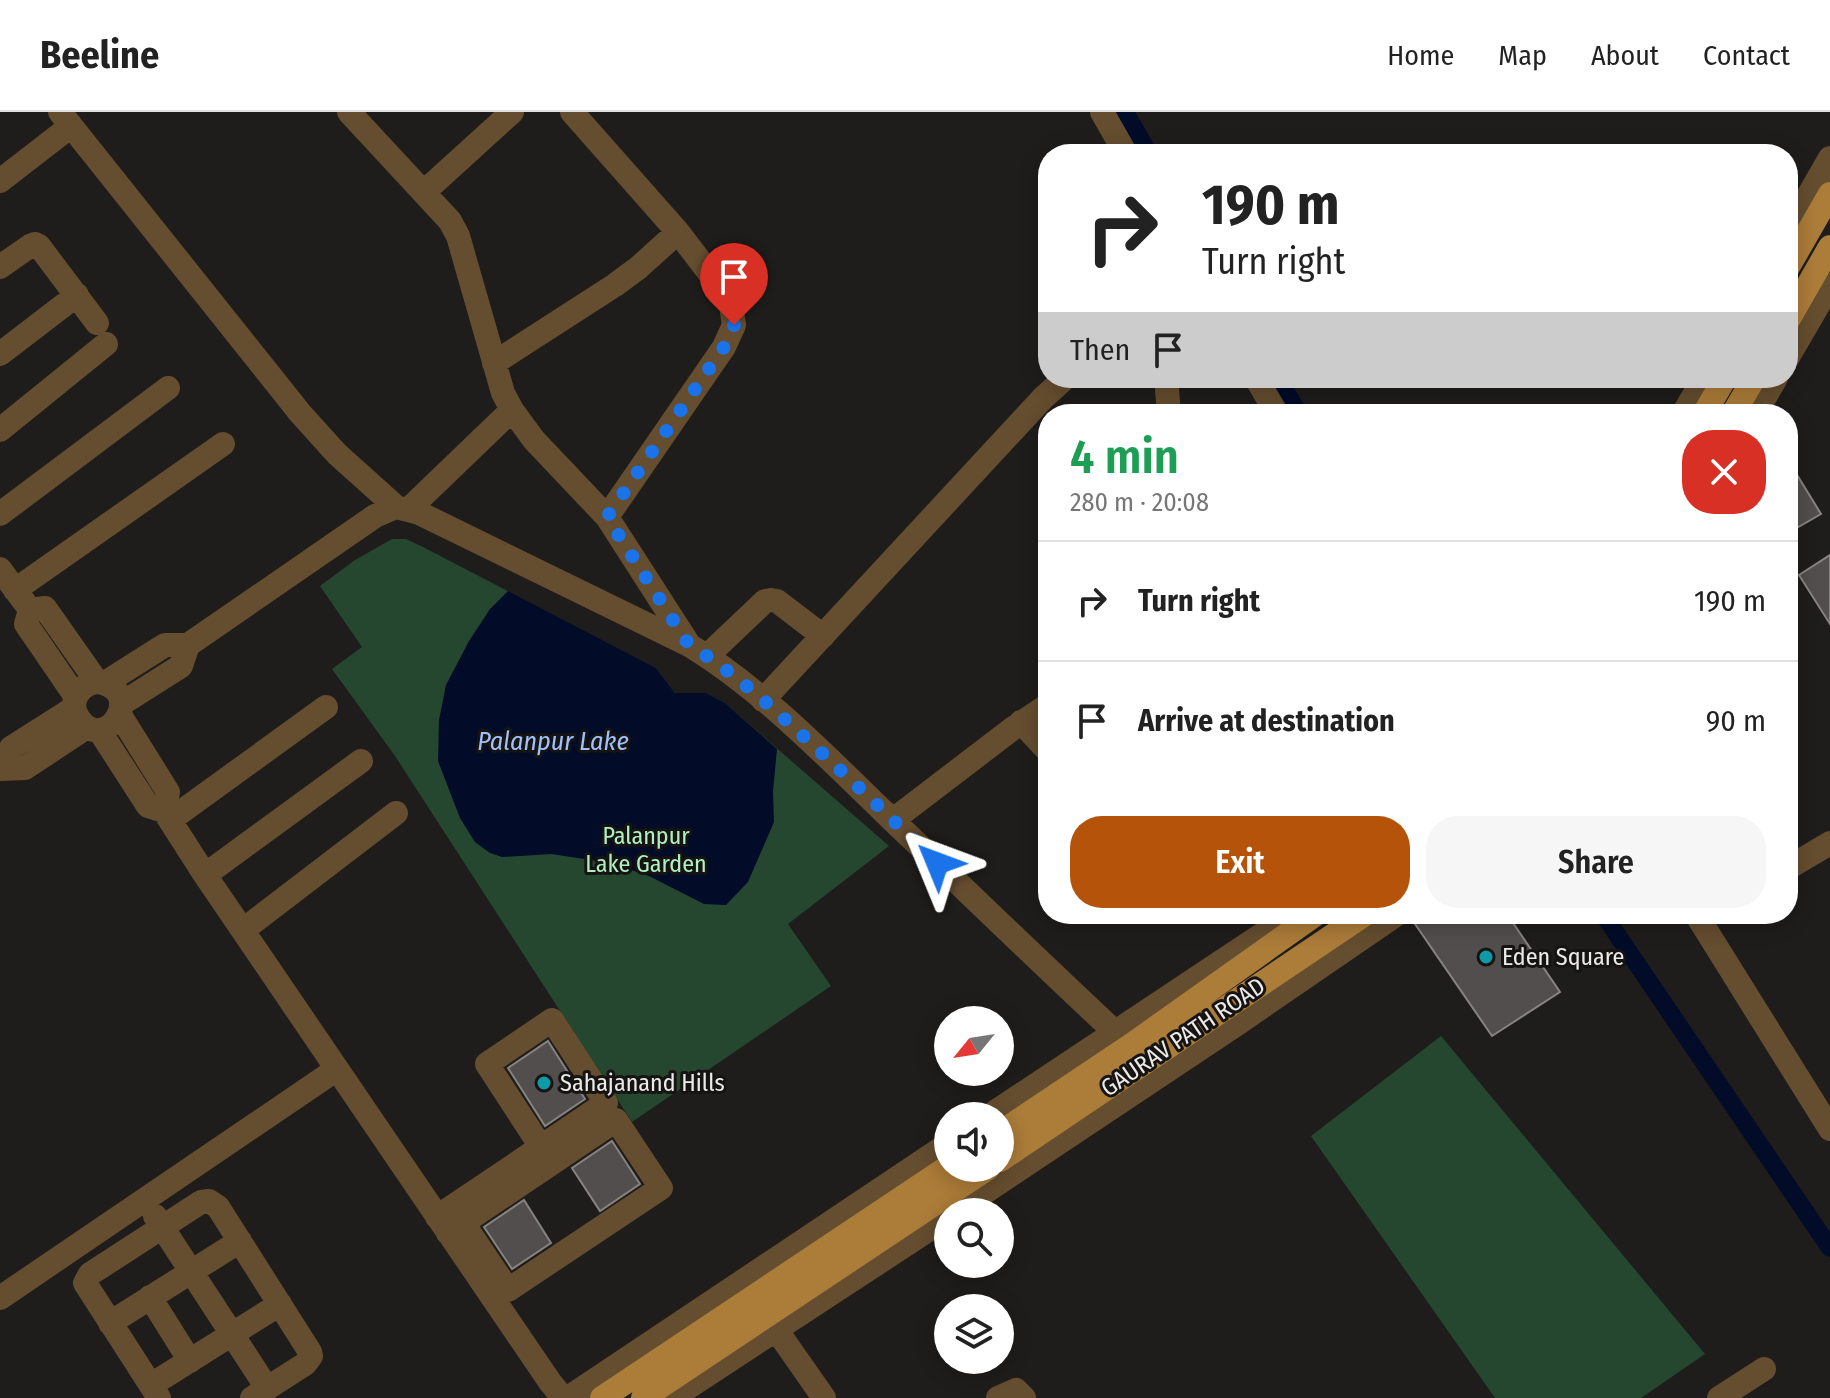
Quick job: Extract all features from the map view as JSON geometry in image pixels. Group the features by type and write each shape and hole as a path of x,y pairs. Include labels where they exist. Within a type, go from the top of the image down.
{"main road":[{"path":"1798,250 1830,194"},
{"path":"1798,303 1830,247"},
{"name":"GAURAV PATH ROAD","path":"1014,1124 1131,1047 1302,924"},
{"name":"GAURAV PATH ROAD","path":"1014,1148 1131,1047 1347,924"},
{"path":"602,1398 934,1176"},
{"path":"643,1398 771,1323 968,1182"}],"street":[{"path":"349,112 450,221 458,236 503,393 512,410 534,440 607,517 698,650"},
{"path":"424,192 512,112"},
{"path":"572,112 678,232 723,291 731,306 734,325 724,347 607,517"},
{"path":"1102,112 1120,144"},
{"path":"0,181 66,119 300,413 337,454 402,509 419,513 698,650 763,700 1131,1047"},
{"path":"1798,214 1830,158"},
{"path":"494,363 615,285 678,232"},
{"path":"0,267 30,246 39,246 102,334 0,430"},
{"path":"1798,340 1830,285"},
{"path":"0,354 77,295"},
{"path":"0,514 168,388"},
{"path":"763,700 1054,388"},
{"path":"1167,389 1168,404"},
{"path":"0,769 25,768 84,715 84,686 101,683 165,645 188,645 375,516 402,509 512,410"},
{"path":"15,590 223,444"},
{"path":"0,569 30,610"},
{"path":"698,650 765,601 771,600 777,601 823,636"},
{"path":"30,610 45,608 101,683 116,691 120,710 168,792 167,815"},
{"path":"30,610 26,624 84,715 148,806 167,815 337,1069 449,1224 558,1394 934,1153"},
{"path":"84,715 112,725 120,710 181,666 188,645"},
{"path":"167,815 326,707"},
{"path":"893,820 1038,711"},
{"path":"1021,722 1038,740"},
{"path":"205,875 361,761"},
{"path":"243,930 396,813"},
{"path":"1798,862 1830,843"},
{"path":"1014,1104 1131,1047 1281,924"},
{"path":"976,1198 1382,924"},
{"path":"1708,924 1820,1092 1830,1129"},
{"path":"449,1224 541,1147 606,1103 552,1020 487,1064 541,1147"},
{"path":"0,1298 337,1069"},
{"path":"616,1120 661,1188 508,1290 449,1224 616,1120"},
{"path":"144,1200 162,1227 231,1335 259,1393 305,1364 311,1356 280,1304 218,1207 209,1201 201,1202 162,1227 90,1274 85,1283 155,1392 190,1361 231,1335 280,1304"},
{"path":"672,1398 771,1323 934,1225"},
{"path":"110,1323 240,1241"},
{"path":"150,1297 190,1361"},
{"path":"771,1323 824,1398"},
{"path":"1719,1398 1764,1369"},
{"path":"998,1398 1016,1390 1024,1398"}],"green space":[{"name":"Palanpur Lake Garden","path":"392,539 406,539 423,547 656,668 675,693 706,693 725,703 889,846 788,924 831,986 632,1122 395,756 332,669 362,647 320,586 355,560"},
{"path":"1441,1036 1705,1354 1641,1398 1495,1398 1311,1136"}],"water":[{"name":"Palanpur Lake","path":"508,591 656,668 675,693 706,693 725,703 777,749 774,822 748,882 726,905 704,904 649,876 611,863 551,854 502,857 475,842 460,818 438,761 439,720 446,685 469,641 490,609"}],"building":[{"path":"1798,476 1821,514 1798,527"},
{"path":"1830,555 1830,624 1799,575"},
{"name":"Eden Square","path":"1415,924 1514,924 1560,992 1492,1036"},
{"name":"Sahajanand Hills","path":"548,1041 585,1099 545,1126 508,1068"},
{"path":"612,1141 640,1184 600,1211 572,1168"},
{"path":"524,1200 551,1243 512,1269 484,1227"}],"waterway":[{"path":"1125,112 1143,144"},
{"path":"1284,388 1293,404"},
{"path":"1610,924 1830,1248"}],"place":[{"name":"Eden Square","path":"1486,957"},
{"name":"Sahajanand Hills","path":"544,1083"}],"route":[{"path":"734,325 724,347 607,517 689,645 763,700 937,863"}]}
